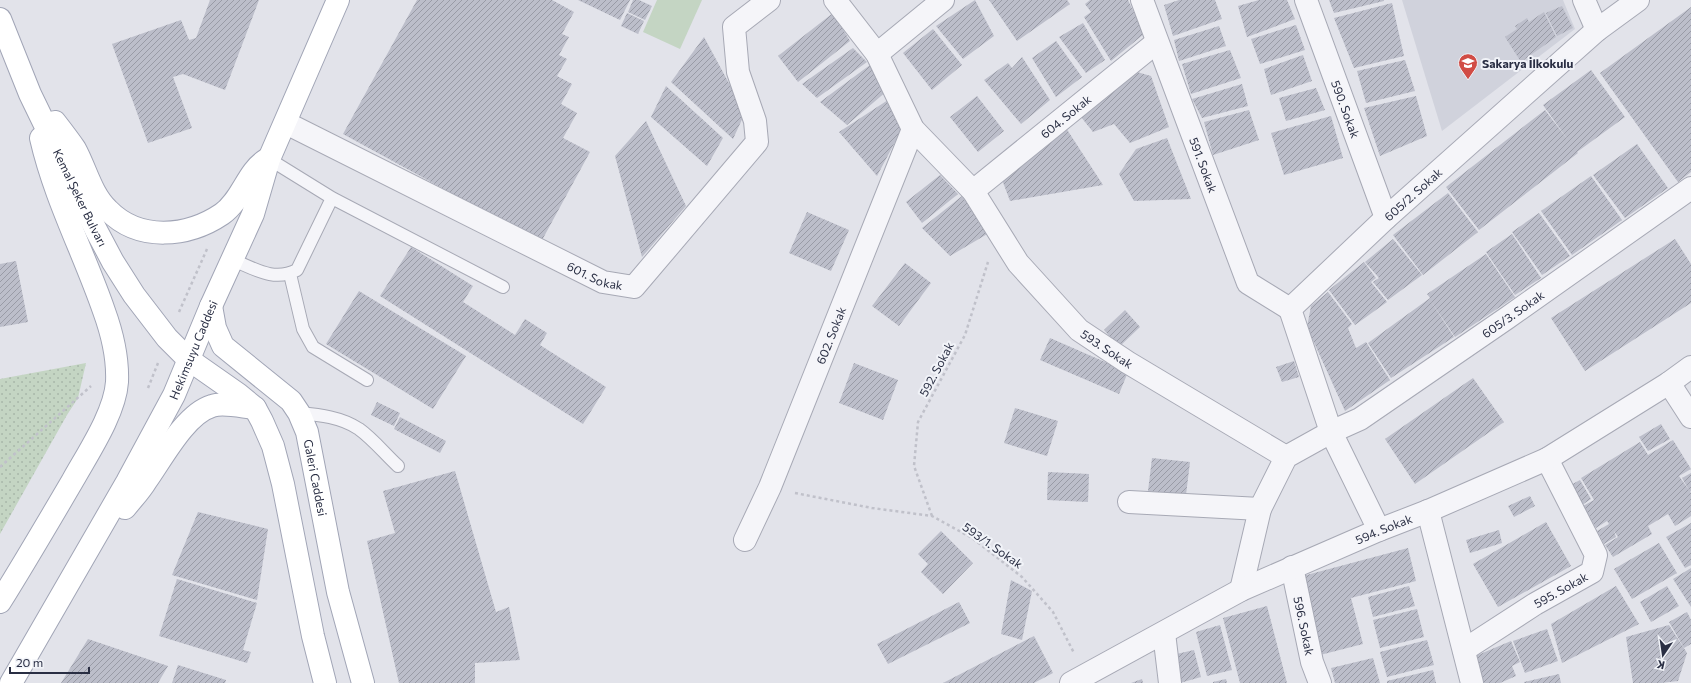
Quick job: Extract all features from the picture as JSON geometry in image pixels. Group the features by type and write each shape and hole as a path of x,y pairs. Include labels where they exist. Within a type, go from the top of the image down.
{"main road":[{"name":"Hekimsuyu Caddesi","path":"11,683 99,532 174,395 211,306 253,214 269,159 286,123 338,0"},
{"name":"Kemal Şeker Bulvarı","path":"0,19 30,94 113,262 134,296 167,338 188,359"},
{"path":"30,94 52,116 74,149 94,190 107,210 122,222 140,230 164,233 186,230 207,223 224,213 242,192 260,164 269,159"},
{"path":"0,602 38,542 102,428 115,396 117,382 116,356 105,312 59,200 44,154 30,94"},
{"name":"Galeri Caddesi","path":"211,306 215,328 223,346 291,401 299,413 308,438 338,592 363,683"},
{"path":"188,359 238,394 255,408 273,446 283,484 313,636 325,683"},
{"path":"99,532 123,510 145,483 184,427 197,414 212,405 234,405 255,408"}],"street":[{"name":"601. Sokak","path":"286,123 603,282 634,287 757,142 755,121 738,72 734,27 769,0"},
{"name":"593. Sokak","path":"835,0 877,54 913,129 973,191 1018,263 1079,330 1127,362 1286,457"},
{"path":"877,54 943,0"},
{"name":"591. Sokak","path":"1142,0 1248,283 1290,309"},
{"name":"590. Sokak","path":"1306,0 1386,218"},
{"path":"1584,0 1597,30"},
{"name":"605/2. Sokak","path":"1290,309 1386,218 1597,30 1638,0"},
{"name":"604. Sokak","path":"973,191 1157,42"},
{"name":"602. Sokak","path":"745,540 770,487 913,129"},
{"name":"605/3. Sokak","path":"1286,457 1331,432 1360,419 1691,188"},
{"path":"1290,309 1331,432 1379,530"},
{"name":"594. Sokak","path":"1078,679 1241,590 1547,459 1669,383 1691,367"},
{"path":"1669,383 1691,417"},
{"path":"1241,590 1260,509 1286,457"},
{"name":"595. Sokak","path":"1464,650 1535,604 1592,572 1596,555 1547,459"},
{"path":"1129,502 1260,509"},
{"path":"1428,511 1472,683"},
{"name":"596. Sokak","path":"1292,567 1312,662 1320,683"},
{"path":"1164,633 1170,683"}],"lane":[{"path":"269,159 332,198 503,287"},
{"path":"233,260 270,275 280,276 290,274 297,270 332,198"},
{"path":"290,274 303,329 313,347 367,380"},
{"path":"299,413 321,415 342,420 360,430 398,466"}],"path":[{"path":"148,388 167,338 210,242 207,223"},
{"name":"592. Sokak","path":"932,516 914,466 918,422 965,335 998,231"},
{"path":"0,467 94,382 117,382"},
{"name":"593/1. Sokak","path":"770,487 872,508 932,516 972,538 1022,576 1053,612 1078,679"}],"shaded area":[{"name":"Sakarya İlkokulu","path":"1402,0 1563,0 1575,29 1442,131"}],"green space":[{"path":"657,0 702,0 680,49 643,32"},
{"path":"86,363 78,398 0,534 0,379"}],"building":[{"path":"210,0 259,0 225,90 183,74 173,77 192,128 148,143 112,44 181,20 189,40 196,38"},
{"path":"417,0 552,0 574,12 562,34 569,37 559,55 567,59 557,76 572,84 561,104 577,113 563,138 590,152 541,242 343,134"},
{"path":"578,0 630,0 620,20"},
{"path":"633,0 639,0 652,6 645,20 628,12"},
{"path":"975,0 994,36 963,59 936,26"},
{"path":"989,0 1067,0 1070,4 1017,41"},
{"path":"1090,0 1128,0 1144,34 1111,61 1084,17 1091,12 1085,4"},
{"path":"1179,0 1215,0 1222,19 1173,36 1164,5"},
{"path":"1259,0 1287,0 1295,19 1247,37 1238,6"},
{"path":"1329,0 1384,0 1384,1 1334,13"},
{"path":"1392,3 1404,56 1354,68 1334,18"},
{"path":"1562,6 1573,28 1557,36 1546,13"},
{"path":"1691,7 1691,172 1678,182 1600,73"},
{"path":"1544,12 1556,37 1521,62 1505,37 1517,29 1515,26 1527,18 1529,22"},
{"path":"627,13 644,21 638,34 621,26"},
{"path":"833,13 850,41 798,82 778,56"},
{"path":"1083,23 1105,60 1086,73 1059,37"},
{"path":"1296,25 1305,50 1260,64 1251,39"},
{"path":"1219,26 1226,46 1179,61 1174,40"},
{"path":"933,29 962,65 932,90 903,53"},
{"path":"704,37 745,113 733,139 671,82"},
{"path":"1056,41 1082,77 1056,97 1032,58"},
{"path":"853,48 867,62 817,98 802,84"},
{"path":"1230,50 1241,78 1191,94 1182,64"},
{"path":"1303,55 1312,81 1271,95 1264,69"},
{"path":"1022,57 1050,100 1021,124 984,80 1008,63 1012,68"},
{"path":"1405,60 1415,91 1366,103 1357,71"},
{"path":"870,65 887,91 847,125 820,102"},
{"path":"1591,70 1625,117 1577,152 1578,153 1479,230 1446,187 1545,110 1568,140 1543,105"},
{"path":"1137,72 1151,76 1169,127 1130,143 1114,124 1093,132 1081,117"},
{"path":"1242,84 1248,106 1202,118 1192,99"},
{"path":"666,86 723,138 707,166 651,117"},
{"path":"1316,88 1325,110 1286,121 1279,98"},
{"path":"977,96 1004,131 978,152 950,117"},
{"path":"1416,96 1427,136 1380,156 1364,108"},
{"path":"888,100 904,125 877,176 839,132"},
{"path":"1249,110 1259,140 1213,155 1204,122"},
{"path":"1331,116 1343,158 1284,175 1271,133"},
{"path":"646,121 686,206 642,257 615,156"},
{"path":"1066,128 1103,185 1010,201 1001,177"},
{"path":"1167,138 1191,199 1134,201 1119,174 1136,149"},
{"path":"1637,144 1668,188 1625,218 1593,175"},
{"path":"940,175 958,194 922,223 906,202"},
{"path":"1591,176 1622,220 1572,255 1541,211"},
{"path":"1448,193 1478,232 1423,275 1393,235"},
{"path":"962,196 989,233 950,256 922,228"},
{"path":"807,212 849,230 831,271 789,253"},
{"path":"1539,213 1570,256 1542,275 1512,232"},
{"path":"1512,234 1541,278 1515,295 1486,252"},
{"path":"1393,239 1422,275 1388,300 1373,282 1379,278 1365,262"},
{"path":"1675,239 1691,264 1691,303 1585,371 1551,318"},
{"path":"411,247 473,286 463,302 515,335 525,319 547,333 540,345 606,387 583,424 380,296"},
{"path":"1486,254 1515,297 1455,337 1430,300 1454,337 1391,378 1368,343 1430,298 1427,294"},
{"path":"16,261 28,322 0,327 0,264"},
{"path":"1364,262 1376,278 1371,282 1387,302 1355,325 1329,290"},
{"path":"905,263 931,283 899,326 872,306"},
{"path":"359,291 466,356 433,409 326,344"},
{"path":"1328,292 1352,324 1348,328 1356,348 1366,342 1390,380 1345,411 1307,327 1311,306"},
{"path":"1125,310 1140,327 1119,347 1104,330"},
{"path":"1050,338 1128,372 1119,394 1040,360"},
{"path":"1294,361 1299,377 1282,382 1276,367"},
{"path":"854,363 898,380 883,420 839,403"},
{"path":"1473,378 1504,422 1415,484 1385,439"},
{"path":"377,402 400,413 394,426 371,415"},
{"path":"1015,408 1058,421 1047,456 1004,443"},
{"path":"400,417 446,441 440,453 394,429"},
{"path":"1661,424 1670,439 1648,451 1639,437"},
{"path":"1673,440 1691,469 1679,476 1691,493 1691,516 1675,526 1668,514 1648,526 1652,534 1613,557 1605,545 1618,537 1614,531 1616,537 1604,544 1597,531 1609,524 1607,521 1596,528 1583,506 1594,500 1581,478 1640,442 1648,455"},
{"path":"1152,458 1190,462 1186,495 1148,491"},
{"path":"455,471 496,612 509,607 520,660 475,663 475,683 399,683 367,541 395,533 383,491"},
{"path":"1048,472 1089,474 1088,502 1047,500"},
{"path":"1691,473 1691,491 1690,492 1682,478"},
{"path":"1580,480 1591,499 1579,507 1567,487"},
{"path":"1530,496 1535,506 1514,517 1508,506"},
{"path":"198,512 268,529 257,600 172,575"},
{"path":"1546,522 1571,566 1498,607 1473,564"},
{"path":"1691,523 1691,565 1685,568 1666,537"},
{"path":"1499,530 1502,543 1470,553 1466,540"},
{"path":"941,531 973,563 943,594 921,572 928,564 918,554"},
{"path":"1659,543 1677,573 1632,599 1614,569"},
{"path":"1408,548 1416,581 1351,598 1363,644 1320,655 1299,577"},
{"path":"1691,568 1691,607 1673,579"},
{"path":"177,579 257,603 243,650 251,652 247,663 159,636"},
{"path":"1011,580 1032,591 1022,640 1001,634"},
{"path":"1409,586 1415,606 1373,617 1368,597"},
{"path":"1616,586 1639,624 1562,663 1551,624"},
{"path":"1667,586 1679,606 1651,622 1640,602"},
{"path":"959,602 970,623 888,664 877,644"},
{"path":"1267,606 1287,683 1240,683 1223,618"},
{"path":"1417,609 1424,637 1380,648 1373,620"},
{"path":"1687,612 1691,620 1691,644 1684,648 1669,622"},
{"path":"1220,625 1232,670 1207,676 1196,632"},
{"path":"1669,625 1687,653 1678,681 1661,683 1633,683 1626,637"},
{"path":"1547,629 1558,661 1525,673 1513,641"},
{"path":"1034,636 1053,673 1034,683 943,683"},
{"path":"88,639 168,666 158,683 61,683"},
{"path":"1427,640 1434,665 1387,677 1380,652"},
{"path":"1511,641 1520,662 1512,666 1516,676 1500,683 1484,683 1473,657"},
{"path":"1194,650 1201,677 1180,683 1172,655"},
{"path":"1373,658 1380,683 1335,683 1331,668"},
{"path":"178,665 226,680 225,683 172,683"},
{"path":"1433,670 1436,683 1387,683 1387,681"},
{"path":"1559,674 1561,683 1524,683 1524,682"},
{"path":"1142,679 1143,683 1131,683"},
{"path":"1226,679 1227,683 1213,683 1213,682"}],"place":[{"name":"Sakarya İlkokulu","path":"1468,80"}]}
